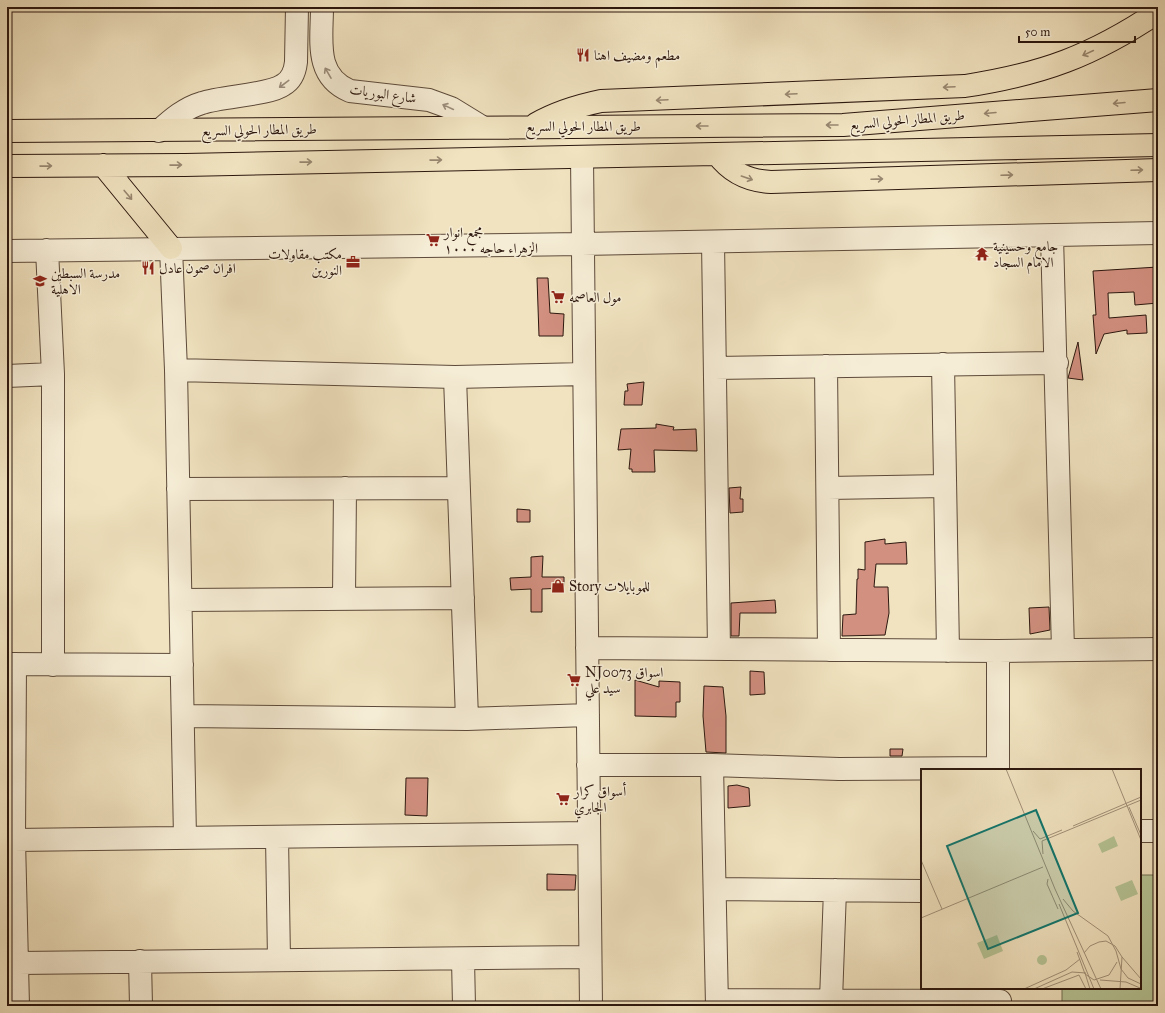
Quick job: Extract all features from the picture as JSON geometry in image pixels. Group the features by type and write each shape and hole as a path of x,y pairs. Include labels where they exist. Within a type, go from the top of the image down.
{"highway":[{"path":"533,127 560,112 577,106 601,102 965,86 1006,80 1047,69 1086,54 1123,35 1158,12"},
{"name":"طريق المطار الحولي السريع","path":"7,131 843,125 1158,100"},
{"name":"طريق المطار الحولي السريع","path":"7,166 582,157 1158,145"},
{"path":"718,154 724,163 741,176 750,180 771,182 1158,170"},
{"path":"103,165 171,248"}],"street":[{"path":"158,131 177,115 200,103 214,99 277,89 288,81 295,69 296,62 297,7"},
{"name":"شارع البوريات","path":"322,7 323,64 333,81 341,87 350,91 429,100 451,108 482,127"},
{"path":"582,157 591,1006"},
{"path":"7,251 713,242 1158,233"},
{"path":"1052,236 1057,363 1063,650"},
{"path":"713,242 719,649"},
{"path":"171,248 176,370 185,838"},
{"path":"47,250 53,374 53,665"},
{"path":"715,368 1057,363"},
{"path":"943,364 948,650"},
{"path":"826,366 829,650"},
{"path":"176,370 456,377 584,374"},
{"path":"7,376 53,374"},
{"path":"456,377 458,488 467,719"},
{"path":"828,488 945,486"},
{"path":"344,598 345,488"},
{"path":"178,489 458,488"},
{"path":"181,600 463,598"},
{"path":"587,648 998,651 1158,649"},
{"path":"588,765 712,765 839,769 998,769 998,651"},
{"path":"18,1006 11,664 182,665"},
{"path":"183,716 467,719 588,715"},
{"path":"712,765 717,1003 1000,998"},
{"path":"1141,831 1158,831"},
{"path":"14,840 589,833"},
{"path":"277,837 279,960"},
{"path":"715,889 921,891"},
{"path":"831,1000 835,890"},
{"path":"18,962 590,957"},
{"path":"463,959 464,1006"},
{"path":"140,961 141,1006"}],"green space":[{"path":"1141,875 1158,875 1158,1006 1062,1006 1062,989 1141,989"}],"building":[{"path":"1158,267 1158,303 1135,305 1134,292 1108,293 1109,318 1146,315 1147,333 1127,334 1127,330 1104,334 1096,354 1093,315 1096,315 1093,271"},
{"path":"537,278 548,278 550,313 564,314 563,336 539,336"},
{"path":"1078,342 1083,380 1068,378"},
{"path":"644,382 642,405 624,405 625,391 628,391 627,384"},
{"path":"656,424 674,427 673,430 696,429 697,451 654,450 655,472 632,472 632,469 629,469 631,449 618,450 621,429 656,428"},
{"path":"741,487 740,499 743,499 743,512 730,513 729,488"},
{"path":"517,509 530,510 530,522 517,522"},
{"path":"885,539 885,544 906,542 907,564 876,564 874,587 888,587 889,613 885,635 842,636 843,615 856,614 858,569 865,570 865,542"},
{"path":"543,556 542,577 564,577 564,588 542,589 542,612 531,612 531,589 511,590 510,578 531,577 531,557"},
{"path":"775,600 776,613 740,613 739,636 731,636 731,603"},
{"path":"1049,607 1050,630 1030,634 1029,608"},
{"path":"750,671 764,672 765,694 750,695"},
{"path":"635,680 659,687 659,681 680,682 680,702 676,702 676,717 635,716"},
{"path":"704,686 723,687 726,716 726,753 706,752 703,716"},
{"path":"890,749 903,749 902,756 890,756"},
{"path":"406,778 428,778 427,816 405,815"},
{"path":"737,785 749,788 750,806 728,808 728,786"},
{"path":"547,874 576,875 575,890 547,890"}],"place":[{"name":"مطعم ومضيف اهنا","path":"583,55"},
{"name":"مجمع انوار الزهراء حاجه ١٠٠٠","path":"433,240"},
{"name":"جامع وحسينية الامام السجاد","path":"982,254"},
{"name":"مكتب مقاولات النورين","path":"353,262"},
{"name":"افران صمون عادل","path":"148,268"},
{"name":"مدرسة السبطين الاهلية","path":"40,281"},
{"name":"مول العاصمه","path":"558,297"},
{"name":"Story للموبايلات","path":"558,586"},
{"name":"NJ0073 اسواق سيد علي","path":"574,680"},
{"name":"أسواق كرار الجابري","path":"563,799"}]}
